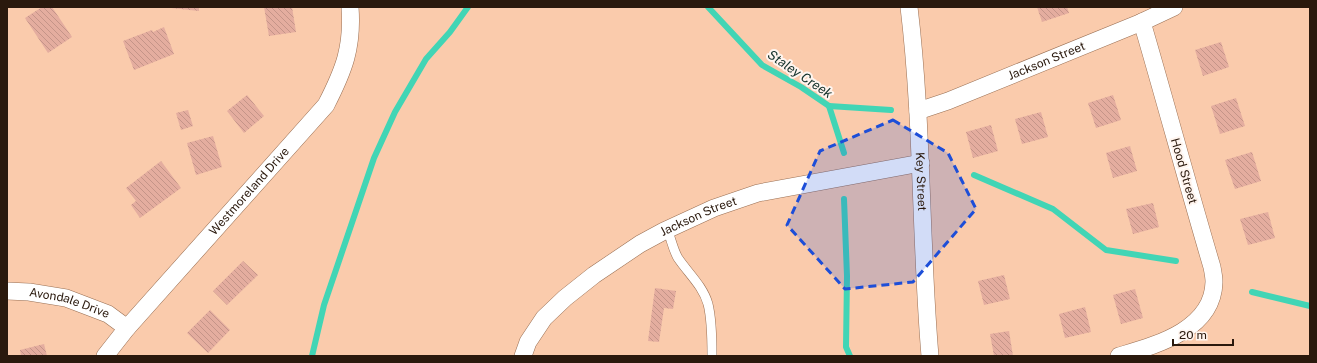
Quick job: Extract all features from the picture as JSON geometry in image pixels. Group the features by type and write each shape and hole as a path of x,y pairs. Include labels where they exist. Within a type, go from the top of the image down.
{"street":[{"name":"Westmoreland Drive","path":"105,356 127,328 326,105 340,79 348,51 351,22 350,7"},
{"name":"Key Street","path":"909,7 918,111 930,356"},
{"name":"Jackson Street","path":"918,111 948,101 1142,22 1174,7"},
{"name":"Hood Street","path":"1119,356 1169,340 1189,327 1204,312 1212,297 1214,282 1212,267 1142,22"},
{"name":"Jackson Street","path":"523,356 528,342 544,318 565,298 594,275 640,244 667,229 714,208 758,193 921,163"},
{"name":"Avondale Drive","path":"7,291 29,292 66,298 108,314 127,328"}],"lane":[{"path":"667,229 677,256 696,280 708,304 712,356"}],"highlighted area":[{"path":"893,120 948,153 976,209 913,282 845,289 787,225 820,151"}],"building":[{"path":"42,7 52,7 72,37 48,53 25,18"},
{"path":"199,7 199,11 171,8"},
{"path":"264,7 292,7 296,32 269,36"},
{"path":"1037,7 1067,7 1069,13 1042,22"},
{"path":"164,27 174,54 134,70 123,41"},
{"path":"1221,42 1229,67 1203,76 1195,50"},
{"path":"247,95 264,116 244,133 227,111"},
{"path":"1113,95 1121,120 1096,128 1088,103"},
{"path":"1236,98 1245,126 1220,134 1211,106"},
{"path":"188,110 193,126 181,130 176,113"},
{"path":"1041,112 1048,137 1022,144 1015,119"},
{"path":"991,125 998,151 973,158 966,132"},
{"path":"213,136 222,167 196,175 187,143"},
{"path":"1130,146 1137,171 1113,178 1106,153"},
{"path":"1252,152 1261,181 1235,189 1225,160"},
{"path":"161,161 181,188 140,218 131,205 136,201 126,188"},
{"path":"1153,203 1159,227 1133,234 1126,209"},
{"path":"1268,212 1275,238 1248,245 1240,219"},
{"path":"243,261 258,275 227,305 213,291"},
{"path":"1004,275 1010,299 984,305 978,281"},
{"path":"655,288 676,291 673,309 664,308 659,342 648,341"},
{"path":"1135,289 1143,318 1121,324 1113,295"},
{"path":"1085,307 1091,332 1065,338 1059,314"},
{"path":"210,310 230,330 208,353 187,333"},
{"path":"1009,331 1013,356 994,356 990,334"},
{"path":"44,344 47,356 21,356 20,350"}],"waterway":[{"path":"312,356 324,305 374,158 395,112 426,59 450,32 468,7"},
{"name":"Staley Creek","path":"708,7 762,65 801,87 829,106 844,153"},
{"path":"829,106 891,110"},
{"path":"974,175 1053,209 1106,250 1176,261"},
{"name":"Staley Creek","path":"844,199 847,276 846,347 850,356"},
{"path":"1252,292 1310,306"}]}
